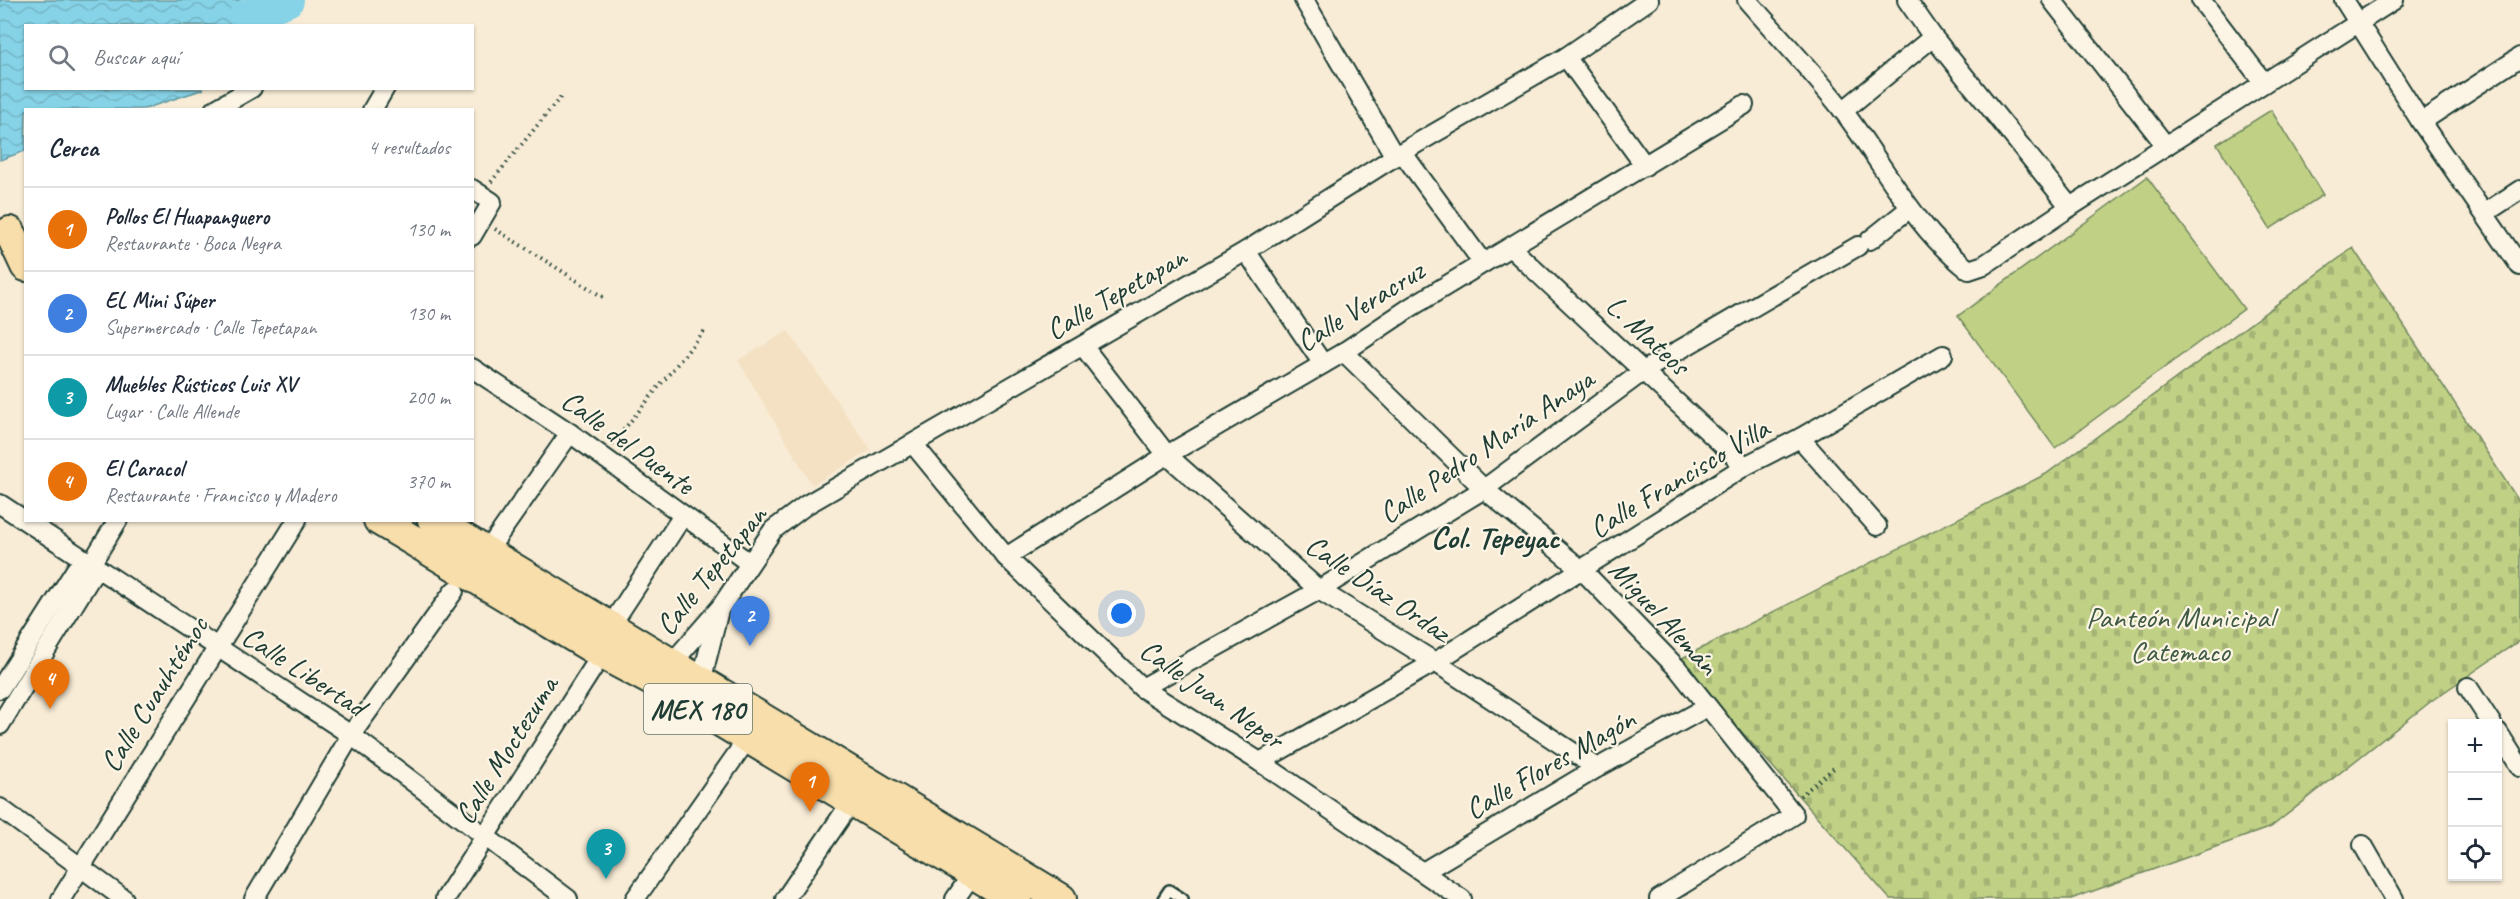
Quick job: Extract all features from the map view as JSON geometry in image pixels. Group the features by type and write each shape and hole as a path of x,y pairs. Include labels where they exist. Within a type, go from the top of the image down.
{"main road":[{"path":"9,236 24,262"},
{"name":"MEX 180","path":"383,522 543,604 612,633 664,674 696,695 1061,899"},
{"name":"MEX 180","path":"436,522 486,553 543,604"},
{"name":"MEX 180","path":"696,695 748,738 996,889"}],"street":[{"path":"1304,0 1399,154 1483,263"},
{"name":"Calle Tepetapan","path":"664,674 720,608 748,562 773,530 806,505 914,445 1246,251 1399,154 1566,57 1649,0"},
{"path":"1747,0 1843,111 1910,208 1951,256 1969,270 1984,266 2070,207 2394,0"},
{"path":"1907,0 1933,37 2070,207"},
{"path":"2052,0 2166,146"},
{"path":"2201,0 2264,83"},
{"path":"2344,0 2421,122 2520,266"},
{"path":"1843,111 1933,37"},
{"path":"1566,57 1645,166"},
{"path":"2421,122 2520,57"},
{"path":"217,108 249,90"},
{"path":"373,108 384,90"},
{"name":"Calle Veracruz","path":"1006,557 1167,455 1344,352 1483,263 1744,105"},
{"path":"2485,213 2520,190"},
{"path":"477,191 492,202 477,228"},
{"name":"Calle Pedro María Anaya","path":"1142,688 1319,590 1484,489 1645,370 1864,243 1910,208"},
{"name":"L. Mateos","path":"1511,248 1645,370 1745,466"},
{"path":"1246,251 1323,364"},
{"name":"Calle Díaz Ordaz","path":"1083,345 1167,455 1319,590 1436,662 1597,768"},
{"name":"Miguel Alemán","path":"1344,352 1484,489 1583,571 1678,669 1791,810"},
{"name":"Calle Francisco Villa","path":"1260,762 1436,662 1583,571 1745,466 1800,438 1943,355"},
{"name":"Calle del Puente","path":"474,369 570,433 682,517 748,562"},
{"path":"486,553 570,433"},
{"path":"1800,438 1877,526"},
{"name":"Calle Juan Neper","path":"914,445 1006,557 1142,688 1260,762 1462,899"},
{"name":"Calle Libertad","path":"0,504 24,520"},
{"name":"Calle Moctezuma","path":"445,899 486,837 682,517"},
{"name":"Calle Libertad","path":"27,522 351,735 568,899"},
{"path":"0,725 91,577 91,564 117,522"},
{"name":"Calle Cuauhtémoc","path":"61,899 296,522"},
{"path":"0,689 76,568 91,564"},
{"path":"254,899 351,735 454,591"},
{"path":"696,695 720,608"},
{"path":"2468,687 2489,719"},
{"name":"Calle Flores Magón","path":"1423,872 1597,768 1707,707"},
{"path":"635,899 748,738"},
{"path":"2502,738 2520,767"},
{"path":"785,899 852,801"},
{"path":"0,808 124,899"},
{"path":"1659,899 1791,810"},
{"path":"2363,845 2394,899"},
{"path":"955,899 996,889"}],"lane":[{"path":"1163,899 1169,890 1183,899"}],"path":[{"path":"477,191 563,94"},
{"path":"477,228 603,297"},
{"path":"602,456 705,330"},
{"path":"1791,810 1834,768"}],"shaded area":[{"path":"788,331 871,450 812,485 738,360"}],"green space":[{"path":"2271,110 2323,195 2270,229 2217,144"},
{"path":"2147,177 2244,309 2055,448 1958,316"},
{"name":"Panteón Municipal Catemaco","path":"2353,248 2520,503 2520,640 2434,699 2271,827 2071,899 1890,899 1678,660 2046,474"}],"water":[{"path":"0,0 240,0 249,24 24,24 24,90 201,90 147,108 24,108 24,151 0,160"}],"waterway":[{"path":"246,16 287,0"}],"place":[{"name":"EL Mini Súper","path":"750,646"},
{"name":"El Caracol","path":"50,709"},
{"name":"Pollos El Huapanguero","path":"810,812"},
{"name":"Muebles Rústicos Luis XV","path":"606,879"}],"district":[{"name":"Col. Tepeyac","path":"1495,537"}]}
